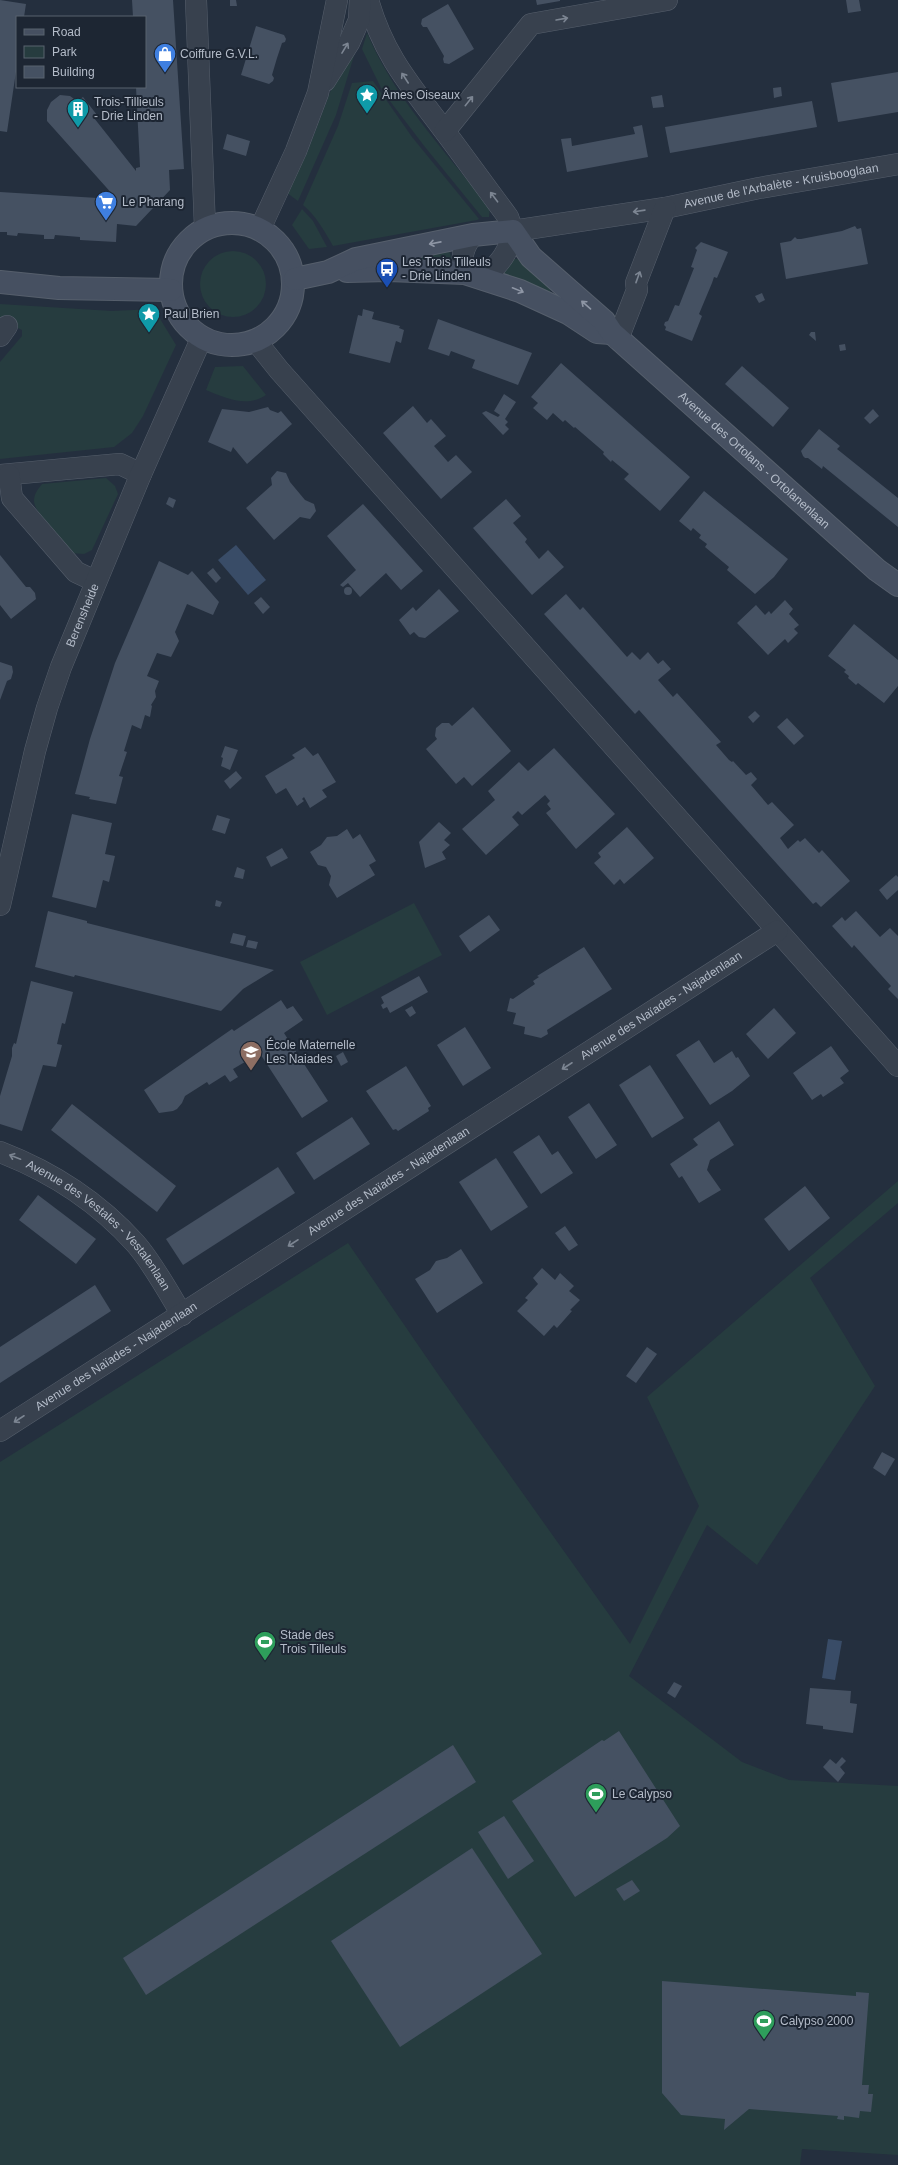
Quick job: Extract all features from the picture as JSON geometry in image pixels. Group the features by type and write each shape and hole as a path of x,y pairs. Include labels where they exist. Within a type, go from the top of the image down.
{"street":[{"path":"196,0 205,228"},
{"path":"260,229 296,151 318,93 337,0"},
{"path":"318,93 348,43 359,20 360,0"},
{"path":"368,0 387,52 416,96 508,216 513,231 510,247 500,262 475,276"},
{"path":"445,132 531,24 667,0"},
{"name":"Avenue de l'Arbalète - Kruisbooglaan","path":"295,279 328,272 356,259 473,235 513,231 665,208 759,188 898,164"},
{"path":"328,272 389,270 475,276 520,291 568,312 596,332 615,336 637,290 636,283 665,208"},
{"path":"241,223 260,229 278,243 290,262 295,279 288,309 274,330 256,341 228,345 202,337 190,328 178,313 171,290 174,265 180,251 190,239 205,228 221,224 241,223"},
{"name":"Avenue des Ortolans - Ortolanenlaan","path":"513,231 531,256 604,320 615,336 877,570 898,585"},
{"path":"473,235 465,245 462,256 475,276"},
{"path":"0,282 59,288 171,290"},
{"name":"Berensheide","path":"0,906 47,708 95,581 202,337"},
{"path":"256,341 279,370 776,931 898,1066"},
{"path":"95,581 76,572 12,498 5,475 120,464 141,474"},
{"name":"Avenue des Naïades - Najadenlaan","path":"0,1431 776,931"},
{"name":"Avenue des Vestales - Vestalenlaan","path":"0,1152 50,1174 75,1190 103,1212 136,1244 182,1315"}],"green space":[{"path":"367,33 378,56 405,101 420,122 490,208 489,217 482,217 425,147 383,92 362,49"},
{"path":"360,36 336,115 298,201 287,193 307,153 339,69"},
{"path":"373,81 412,137 479,219 333,246 316,219 303,205 338,126 352,83"},
{"path":"302,209 313,221 327,247 309,249 292,225"},
{"path":"449,250 453,264 420,262 422,255"},
{"path":"233,251 246,254 256,261 263,271 266,284 263,297 256,307 246,314 233,317 220,314 210,307 203,297 200,284 203,271 210,261 220,254"},
{"path":"514,259 521,259 551,289 550,291 548,293 504,278 501,272"},
{"path":"0,304 112,311 154,309 176,345 143,416 132,433 114,447 0,459 0,362 22,336 22,330 2,320 0,317"},
{"path":"243,366 266,395 259,399 244,401 228,399 206,390 215,367"},
{"path":"106,478 115,486 118,494 92,550 84,554 71,553 35,506 35,494 42,484"},
{"path":"414,903 442,955 327,1015 300,962"},
{"path":"898,1181 898,1203 810,1278 875,1386 757,1565 707,1525 629,1676 742,1762 789,1780 898,1786 898,2155 802,2149 800,2165 0,2165 0,1462 348,1243 440,1377 630,1644 699,1506 647,1397"}],"water":[{"path":"236,545 266,580 248,595 218,560"},
{"path":"828,1639 842,1641 835,1680 822,1678"}],"building":[{"path":"0,0 26,4 24,16 16,16 16,72 7,132 0,131"},
{"name":"Trois-Tillieuls - Drie Linden","path":"132,0 173,0 184,169 169,170 170,190 136,226 117,224 116,242 80,240 80,237 55,235 54,239 44,239 44,235 18,233 17,236 7,235 7,232 0,232 0,192 114,199 114,196 47,121 47,110 51,102 60,95 70,96 77,101 83,97 97,115 94,118 136,171 136,168 140,167 136,88 146,88 146,16 133,16"},
{"path":"230,0 236,0 237,6 230,6"},
{"path":"536,0 560,0 560,1 537,5"},
{"path":"846,0 859,0 861,11 848,13"},
{"path":"448,4 474,49 449,64 444,63 444,56 427,27 423,27 421,24 422,19"},
{"path":"256,26 284,35 286,39 285,42 282,43 277,58 272,75 274,78 273,81 269,84 241,75"},
{"path":"898,72 898,112 838,122 831,83"},
{"path":"781,87 782,96 774,98 773,88"},
{"path":"662,95 664,107 653,108 651,97"},
{"path":"812,101 817,127 670,153 665,127"},
{"path":"642,125 648,157 567,172 561,139 571,138 572,146 635,134 633,127"},
{"path":"227,134 250,141 246,156 223,149"},
{"path":"855,226 857,229 861,228 868,264 786,279 780,243 791,241 795,237 797,239 801,239 842,231"},
{"path":"701,242 728,252 717,278 714,277 699,314 702,316 692,341 665,330 666,327 664,325 665,322 668,321 675,305 679,306 694,268 691,267 697,250 695,248"},
{"path":"762,293 765,300 759,303 755,296"},
{"path":"363,309 374,312 372,319 400,326 399,328 404,330 401,343 396,341 390,363 349,353 358,315 362,316"},
{"path":"438,319 532,353 518,385 472,368 475,360 451,351 449,356 428,349"},
{"path":"811,332 815,332 816,341 809,335"},
{"path":"845,344 846,350 840,351 839,345"},
{"path":"561,363 690,477 660,511 624,479 629,474 612,460 611,462 603,454 604,452 575,427 574,428 565,420 563,422 553,413 547,420 533,408 538,403 531,397"},
{"path":"742,366 789,408 773,427 725,384"},
{"path":"504,394 516,402 505,419 508,422 505,425 509,429 503,435 482,413 486,411 498,417 500,415 494,411"},
{"path":"413,406 427,423 431,419 446,436 434,446 448,462 456,455 472,472 441,499 383,433"},
{"path":"268,407 270,410 278,413 281,411 292,424 247,464 233,447 231,452 208,442 222,409 249,412"},
{"path":"873,409 879,416 870,424 864,418"},
{"path":"819,429 840,446 837,449 898,498 898,527 823,466 822,469 803,456 801,451"},
{"path":"277,471 286,473 290,482 305,500 314,504 316,511 310,519 300,517 274,540 246,508 272,485 271,478"},
{"path":"704,491 788,559 774,577 755,594 727,570 729,567 705,547 707,544 699,538 701,535 693,528 691,531 679,521"},
{"path":"169,497 176,500 173,508 166,504"},
{"path":"506,499 521,516 513,523 527,539 525,542 539,559 548,550 564,567 532,595 473,528"},
{"path":"363,504 423,571 401,590 386,573 360,597 348,583 343,587 340,585 356,570 327,536"},
{"path":"0,555 26,587 30,587 35,593 36,599 11,619 0,605"},
{"path":"159,561 188,575 192,571 219,602 213,615 187,604 175,632 179,641 171,657 157,653 147,676 159,681 155,691 156,697 151,705 150,717 145,715 141,729 132,725 124,751 127,752 119,776 123,777 116,804 89,799 90,797 75,794 90,739 115,663"},
{"path":"213,568 221,578 216,583 207,573"},
{"path":"346,587 350,587 352,591 350,595 346,595 344,593 344,589"},
{"path":"439,589 459,611 425,638 419,637 414,632 410,635 399,620 413,607 416,611"},
{"path":"566,594 580,610 583,607 627,657 632,652 640,660 648,652 658,664 663,660 671,669 658,680 673,697 677,693 721,742 716,745 729,760 732,762 733,761 746,775 751,772 757,779 751,785 768,805 772,802 794,825 780,838 788,849 798,840 800,842 805,838 819,853 822,850 850,881 821,907 816,902 813,904 639,710 635,714 544,614"},
{"path":"261,597 270,607 263,614 254,603"},
{"path":"785,600 793,609 789,614 799,625 794,629 798,633 788,643 785,639 768,655 737,623 756,605 765,615 769,611 771,614"},
{"path":"854,624 898,660 898,686 884,703 858,683 856,685 844,672 846,670 828,656"},
{"path":"0,662 12,666 13,672 11,679 7,681 0,700"},
{"path":"473,707 511,751 472,786 464,777 456,784 426,749 437,739 435,736 436,728 442,723 449,723 452,726"},
{"path":"755,711 760,716 753,723 748,717"},
{"path":"787,718 804,736 794,745 777,727"},
{"path":"225,746 238,750 230,770 221,766 223,758 221,757"},
{"path":"305,747 313,756 318,753 336,782 322,790 327,797 310,808 304,797 302,799 304,801 297,806 286,788 276,794 265,776 295,758 292,755"},
{"path":"554,748 615,814 576,849 546,813 551,809 547,804 550,801 545,795 522,815 518,811 512,817 519,825 486,855 462,829 495,800 488,791 519,762 528,771"},
{"path":"236,771 242,778 230,789 224,781"},
{"path":"72,814 112,823 105,854 115,856 109,882 103,880 96,908 52,897"},
{"path":"217,815 230,819 225,834 212,830"},
{"path":"439,822 451,833 444,840 450,845 442,852 446,859 425,868 419,842"},
{"path":"627,827 654,858 624,884 620,879 614,885 594,863 601,857 598,853"},
{"path":"347,829 353,839 360,834 376,861 369,865 375,875 337,898 329,885 331,876 326,867 318,865 310,852 321,845 327,837 337,836"},
{"path":"282,848 288,858 271,867 266,857"},
{"path":"237,867 245,870 243,879 234,877"},
{"path":"896,875 898,877 898,890 887,900 879,890"},
{"path":"216,900 222,902 220,907 215,906"},
{"path":"48,911 87,921 87,923 274,970 243,989 221,1011 75,975 74,977 35,967"},
{"path":"856,911 880,937 890,928 898,936 898,999 888,989 891,986 854,945 852,948 832,926 842,917 845,921"},
{"path":"489,915 500,930 470,952 459,936"},
{"path":"233,933 246,936 243,946 230,943"},
{"path":"248,940 258,942 256,949 246,947"},
{"path":"584,947 612,989 547,1030 548,1034 541,1038 524,1034 525,1027 513,1024 516,1013 507,1011 510,998 513,999 535,984 533,981 539,977 537,976"},
{"path":"419,976 428,992 390,1013 387,1007 383,1009 381,1005 384,1003 381,997"},
{"path":"31,981 73,992 65,1024 62,1023 57,1044 62,1045 56,1067 43,1065 22,1131 0,1124 0,1096 12,1056 12,1048 14,1043 16,1044"},
{"path":"281,1000 287,1009 293,1006 303,1020 284,1033 328,1101 302,1118 257,1049 247,1056 250,1059 233,1069 238,1077 230,1082 225,1075 209,1085 207,1082 185,1096 177,1109 159,1113 144,1090 232,1029 234,1031"},
{"path":"412,1006 416,1013 410,1017 405,1010"},
{"path":"774,1008 796,1033 768,1059 746,1034"},
{"path":"465,1027 491,1068 463,1086 437,1045"},
{"path":"699,1040 714,1063 732,1051 736,1058 738,1057 750,1076 732,1091 710,1105 676,1055"},
{"path":"831,1046 849,1071 840,1078 844,1083 823,1097 821,1094 812,1100 793,1073"},
{"path":"343,1052 348,1062 341,1066 336,1056"},
{"path":"650,1065 684,1118 652,1138 619,1085"},
{"path":"406,1066 431,1106 428,1108 429,1111 398,1131 396,1129 393,1130 366,1091"},
{"path":"589,1103 617,1145 596,1159 568,1117"},
{"path":"72,1104 176,1186 157,1212 51,1130"},
{"path":"352,1117 370,1144 314,1180 296,1153"},
{"path":"719,1121 734,1145 710,1160 707,1170 721,1190 699,1203 682,1176 679,1178 670,1164 698,1145 693,1139"},
{"path":"539,1135 552,1155 558,1151 573,1173 541,1194 513,1152"},
{"path":"496,1158 528,1207 491,1231 459,1182"},
{"path":"278,1167 295,1193 183,1265 166,1239"},
{"path":"805,1186 830,1218 789,1251 764,1219"},
{"path":"38,1195 96,1239 76,1264 19,1220"},
{"path":"565,1226 578,1245 569,1251 555,1233"},
{"path":"461,1249 483,1283 437,1313 415,1279 430,1270 436,1261 447,1258"},
{"path":"542,1268 555,1280 560,1273 574,1286 569,1291 580,1300 570,1310 572,1311 557,1328 554,1325 544,1336 517,1311 528,1300 525,1298 538,1284 533,1278"},
{"path":"95,1285 111,1311 0,1383 0,1347"},
{"path":"647,1347 657,1354 636,1383 626,1376"},
{"path":"882,1452 895,1459 885,1476 873,1468"},
{"path":"674,1682 682,1686 675,1698 667,1693"},
{"path":"810,1688 851,1691 850,1703 857,1704 853,1733 823,1729 823,1726 806,1724"},
{"name":"Le Calypso","path":"619,1731 680,1826 667,1838 575,1897 512,1801 602,1740 604,1741"},
{"path":"453,1745 476,1782 146,1995 123,1958"},
{"path":"842,1757 846,1761 840,1767 845,1773 838,1782 823,1767 830,1759 836,1764"},
{"path":"504,1816 534,1861 508,1879 478,1832"},
{"path":"472,1848 542,1954 400,2047 331,1941"},
{"path":"632,1880 640,1891 624,1901 616,1889"},
{"name":"Calypso 2000","path":"662,1981 856,1996 856,1992 869,1993 862,2085 869,2085 868,2094 873,2094 871,2112 860,2111 859,2118 844,2116 844,2120 837,2119 838,2116 749,2109 724,2130 725,2119 681,2115 662,2093"}],"place":[{"name":"Coiffure G.V.L.","path":"165,74"},
{"name":"Âmes Oiseaux","path":"367,114"},
{"name":"Trois-Tillieuls - Drie Linden","path":"78,128"},
{"name":"Le Pharang","path":"106,222"},
{"name":"Les Trois Tilleuls - Drie Linden","path":"387,288"},
{"name":"Paul Brien","path":"149,334"},
{"name":"École Maternelle Les Naiades","path":"251,1072"},
{"name":"Stade des Trois Tilleuls","path":"265,1662"},
{"name":"Le Calypso","path":"596,1814"},
{"name":"Calypso 2000","path":"764,2040"}]}
